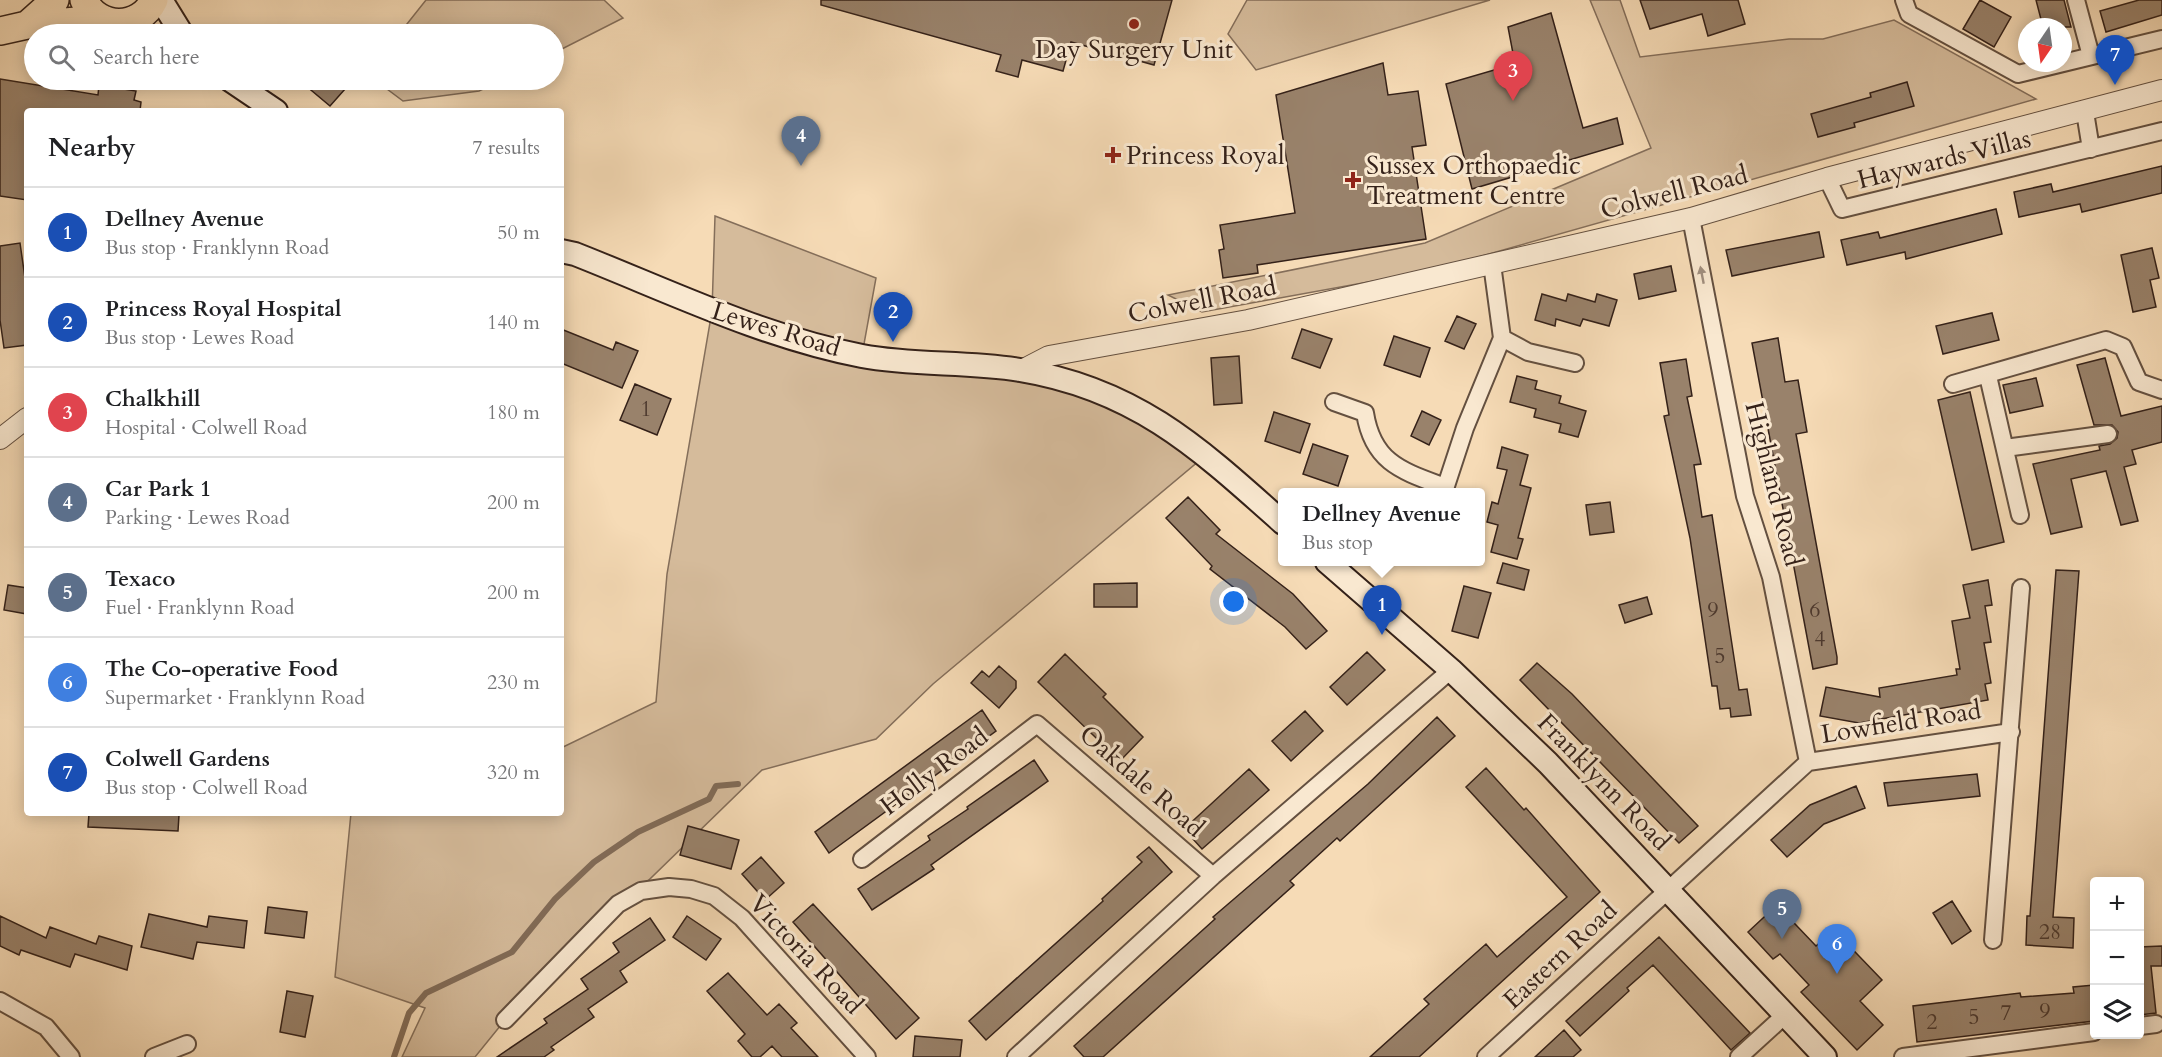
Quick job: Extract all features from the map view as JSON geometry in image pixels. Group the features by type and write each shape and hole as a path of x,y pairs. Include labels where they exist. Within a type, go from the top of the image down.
{"highway":[{"path":"28,24 55,0"},
{"path":"84,0 90,10 123,24"},
{"path":"127,24 142,16 154,0"},
{"path":"0,31 24,26"}],"main road":[{"path":"161,0 176,24"},
{"path":"245,90 272,108"},
{"name":"Lewes Road","path":"566,249 712,311 821,346 862,356 910,362 958,363 1022,370"},
{"path":"1022,370 1121,399 1155,419 1206,455 1278,519"},
{"name":"Franklynn Road","path":"1333,566 1451,670 1548,763 1825,1057"}],"street":[{"path":"1904,0 1909,14 2018,74 2162,39"},
{"path":"2076,0 2091,56"},
{"name":"Colwell Road","path":"1022,370 1049,356 1248,320 1691,218 1827,178 2162,90"},
{"path":"2085,112 2091,149"},
{"name":"Haywards Villas","path":"1827,178 1842,209 2162,131"},
{"name":"Highland Road","path":"1691,218 1746,496 1771,577 1808,762"},
{"path":"1446,488 1465,428 1502,338 1492,264"},
{"path":"1502,338 1528,352 1575,363"},
{"path":"1953,384 1988,376 2106,340 2123,347 2139,382 2162,390"},
{"path":"1988,376 2020,515"},
{"path":"1334,402 1365,413 1368,431 1376,449 1401,471 1440,488"},
{"path":"0,438 24,420"},
{"path":"2005,448 2108,434"},
{"name":"Lowfield Road","path":"1993,940 2021,588"},
{"path":"1016,1057 1213,876 1451,670"},
{"name":"Oakdale Road","path":"1037,724 1213,876"},
{"name":"Holly Road","path":"862,859 1037,724"},
{"name":"Lowfield Road","path":"1668,890 1808,762 2011,732"},
{"name":"Victoria Road","path":"505,1020 618,904 641,891 669,887 691,889 714,896 742,918 867,1057"},
{"name":"Eastern Road","path":"1486,1057 1668,890"},
{"path":"0,1001 46,1027 71,1057"},
{"path":"1739,1057 1785,1015"},
{"path":"1903,1057 2090,1033"},
{"path":"154,1057 187,1044"}],"shaded area":[{"path":"426,0 604,0 623,18 564,48 564,24 407,24"},
{"path":"1247,0 1490,0 1256,70 1228,34"},
{"path":"1590,0 1620,0 1640,57 1789,39 1823,39 1894,20 2036,99 1429,271 1202,312 1168,295 1425,243 1651,148"},
{"path":"388,90 481,90 479,91 403,101"},
{"path":"715,216 876,278 862,355 1121,399 1206,455 933,684 876,739 762,770 505,1020 475,1057 402,1057 425,1008 335,977 351,816 564,816 564,747 656,702 667,574 712,311"}],"building":[{"path":"821,0 1172,0 1154,65 1071,42 1063,71 1022,60 1018,77 996,71 1001,55 821,5"},
{"path":"1640,0 1738,0 1745,24 1708,36 1702,14 1650,29"},
{"path":"1980,0 2011,17 1994,47 1963,29"},
{"path":"2036,0 2064,0 2069,18 2041,18"},
{"path":"2139,0 2162,0 2162,15 2106,32 2100,11"},
{"path":"1551,13 1583,128 1617,118 1623,144 1472,189 1446,84 1515,64 1508,27"},
{"name":"Sussex Orthopaedic Treatment Centre","path":"1383,63 1388,95 1418,91 1426,145 1412,147 1426,239 1257,265 1258,273 1223,278 1219,250 1224,249 1220,225 1295,213 1276,95"},
{"path":"0,79 24,83 24,90 67,90 98,95 98,90 136,91 134,100 141,102 140,108 24,108 24,200 0,196"},
{"path":"1907,82 1914,106 1854,123 1855,127 1818,137 1811,114 1871,97 1870,93"},
{"path":"311,90 344,90 330,106"},
{"path":"2162,166 2162,193 2082,212 2080,204 2019,217 2014,192 2051,184 2053,192"},
{"path":"1996,209 2002,234 1906,259 1905,252 1847,265 1841,240 1878,232 1880,238"},
{"path":"1819,232 1824,257 1732,276 1726,250"},
{"path":"20,243 24,271 24,345 4,348 0,320 0,246"},
{"path":"2152,248 2159,278 2150,280 2156,307 2133,312 2121,255"},
{"path":"1671,266 1676,291 1639,299 1634,274"},
{"path":"1542,294 1566,301 1568,294 1595,302 1597,294 1617,300 1609,326 1583,319 1580,326 1556,319 1555,326 1535,320"},
{"path":"1992,313 1999,340 1943,354 1936,326"},
{"path":"1457,316 1476,324 1464,349 1445,341"},
{"path":"1302,329 1332,339 1320,368 1292,358"},
{"path":"564,330 613,350 616,342 638,351 622,388 564,364"},
{"path":"1394,336 1430,348 1420,377 1384,365"},
{"path":"1778,338 1785,382 1798,380 1807,432 1796,434 1837,657 1837,664 1813,669 1752,343"},
{"path":"1239,356 1242,403 1214,405 1211,358"},
{"path":"2105,358 2121,416 2162,406 2162,442 2132,450 2136,464 2124,467 2138,521 2121,525 2106,471 2071,479 2082,527 2051,534 2033,464 2100,450 2099,446 2110,444 2117,438 2118,432 2112,425 2094,425 2077,365"},
{"path":"1686,359 1692,396 1687,397 1701,464 1694,465 1702,517 1712,515 1739,690 1747,689 1751,715 1731,717 1730,708 1720,709 1717,686 1712,686 1690,538 1664,416 1669,415 1660,363"},
{"path":"1517,376 1537,381 1535,389 1561,396 1559,403 1586,411 1578,437 1559,432 1561,424 1534,417 1536,409 1510,402"},
{"path":"2036,378 2043,406 2010,413 2003,385"},
{"path":"635,384 671,399 657,435 620,420"},
{"path":"1970,392 2004,542 1972,550 1938,400"},
{"path":"1422,411 1441,420 1429,445 1411,436"},
{"path":"1274,412 1310,424 1300,453 1265,441"},
{"path":"1313,444 1348,456 1338,486 1303,474"},
{"path":"1502,447 1528,455 1520,485 1531,488 1518,538 1523,539 1517,559 1491,552 1498,525 1487,522 1492,502 1498,504 1507,470 1497,468"},
{"path":"1188,497 1220,530 1216,534 1293,594 1327,631 1306,649 1285,627 1210,569 1212,566 1166,518"},
{"path":"1610,502 1614,532 1590,535 1586,505"},
{"path":"1503,563 1529,570 1524,590 1497,583"},
{"path":"2056,570 2079,571 2053,917 2074,918 2073,948 2026,945"},
{"path":"1988,580 1992,605 1985,606 1991,642 1984,643 1991,683 1985,684 1988,700 1859,723 1820,716 1826,687 1880,697 1879,688 1957,675 1956,669 1960,669 1952,621 1970,618 1963,585"},
{"path":"1137,583 1137,607 1094,607 1094,584"},
{"path":"8,585 24,588 24,613 4,610"},
{"path":"1464,586 1491,593 1478,638 1452,631"},
{"path":"1647,597 1652,614 1625,623 1619,605"},
{"path":"1367,652 1385,670 1347,705 1330,687"},
{"path":"1065,654 1106,694 1103,697 1143,737 1120,761 1038,682"},
{"path":"1537,663 1572,694 1698,826 1679,843 1520,680"},
{"path":"999,666 1016,681 1016,688 999,708 971,683 982,671 989,677"},
{"path":"982,710 996,731 829,853 815,832"},
{"path":"1305,711 1323,731 1291,761 1272,741"},
{"path":"1437,717 1455,736 1340,841 1337,838 1290,881 1294,885 1103,1057 1084,1057 1074,1046 1215,919 1213,917 1368,784"},
{"path":"1034,760 1048,781 931,865 934,869 872,910 858,889 930,840 928,836"},
{"path":"1486,768 1524,810 1526,808 1600,892 1419,1057 1370,1057 1429,1004 1424,999 1486,944 1497,957 1567,897 1466,787"},
{"path":"1249,769 1269,790 1202,849 1184,829"},
{"path":"1977,774 1980,796 1888,806 1884,783"},
{"path":"1856,786 1865,808 1824,824 1787,857 1771,840 1810,805"},
{"path":"89,816 179,816 178,831 88,827"},
{"path":"688,826 739,840 731,869 680,855"},
{"path":"1149,847 1172,872 986,1040 969,1021 1103,901 1102,899 1142,862 1137,857"},
{"path":"761,857 784,883 765,900 742,874"},
{"path":"1952,901 1971,931 1952,944 1933,913"},
{"path":"813,904 919,1018 896,1039 793,922"},
{"path":"1777,905 1816,946 1834,930 1882,980 1860,1001 1883,1025 1857,1050 1801,992 1809,985 1780,954 1773,959 1748,932"},
{"path":"268,907 307,912 304,938 265,933"},
{"path":"149,914 207,927 209,916 247,921 244,948 197,942 193,959 141,947"},
{"path":"0,916 46,938 50,927 96,944 99,936 132,946 127,970 75,954 70,967 21,950 19,955 0,946"},
{"path":"687,916 721,939 706,960 673,937"},
{"path":"650,918 665,940 620,971 627,982 588,1009 594,1017 551,1047 554,1050 544,1057 497,1057 547,1023 544,1019 588,989 581,979 619,952 613,943"},
{"path":"1659,937 1750,1033 1731,1050 1653,965 1627,988 1629,991 1580,1036 1566,1021"},
{"path":"2162,946 2162,966 2151,966 2156,1013 2144,1014 2144,985 2144,947"},
{"path":"728,973 767,1015 779,1004 797,1023 791,1028 818,1057 782,1057 772,1046 760,1057 752,1057 738,1041 745,1034 707,991"},
{"path":"2090,985 2090,1021 1917,1042 1913,1006 2020,993 2021,997 2074,993 2073,987"},
{"path":"287,991 313,996 305,1037 280,1032"},
{"path":"1564,1030 1581,1050 1573,1057 1535,1057"},
{"path":"915,1036 962,1040 960,1057 913,1057"}],"waterway":[{"path":"394,1057 409,1013 426,993 512,952 555,899 594,862 638,832 709,799 716,786 738,784"}],"place":[{"name":"Day Surgery Unit","path":"1134,24"},
{"name":"Colwell Gardens","path":"2115,85"},
{"name":"Chalkhill","path":"1513,101"},
{"name":"Princess Royal","path":"1113,155"},
{"name":"Car Park 1","path":"801,166"},
{"name":"Sussex Orthopaedic Treatment Centre","path":"1353,180"},
{"name":"Princess Royal Hospital","path":"893,342"},
{"name":"Dellney Avenue","path":"1382,635"},
{"name":"Texaco","path":"1782,939"},
{"name":"The Co-operative Food","path":"1837,974"}]}
